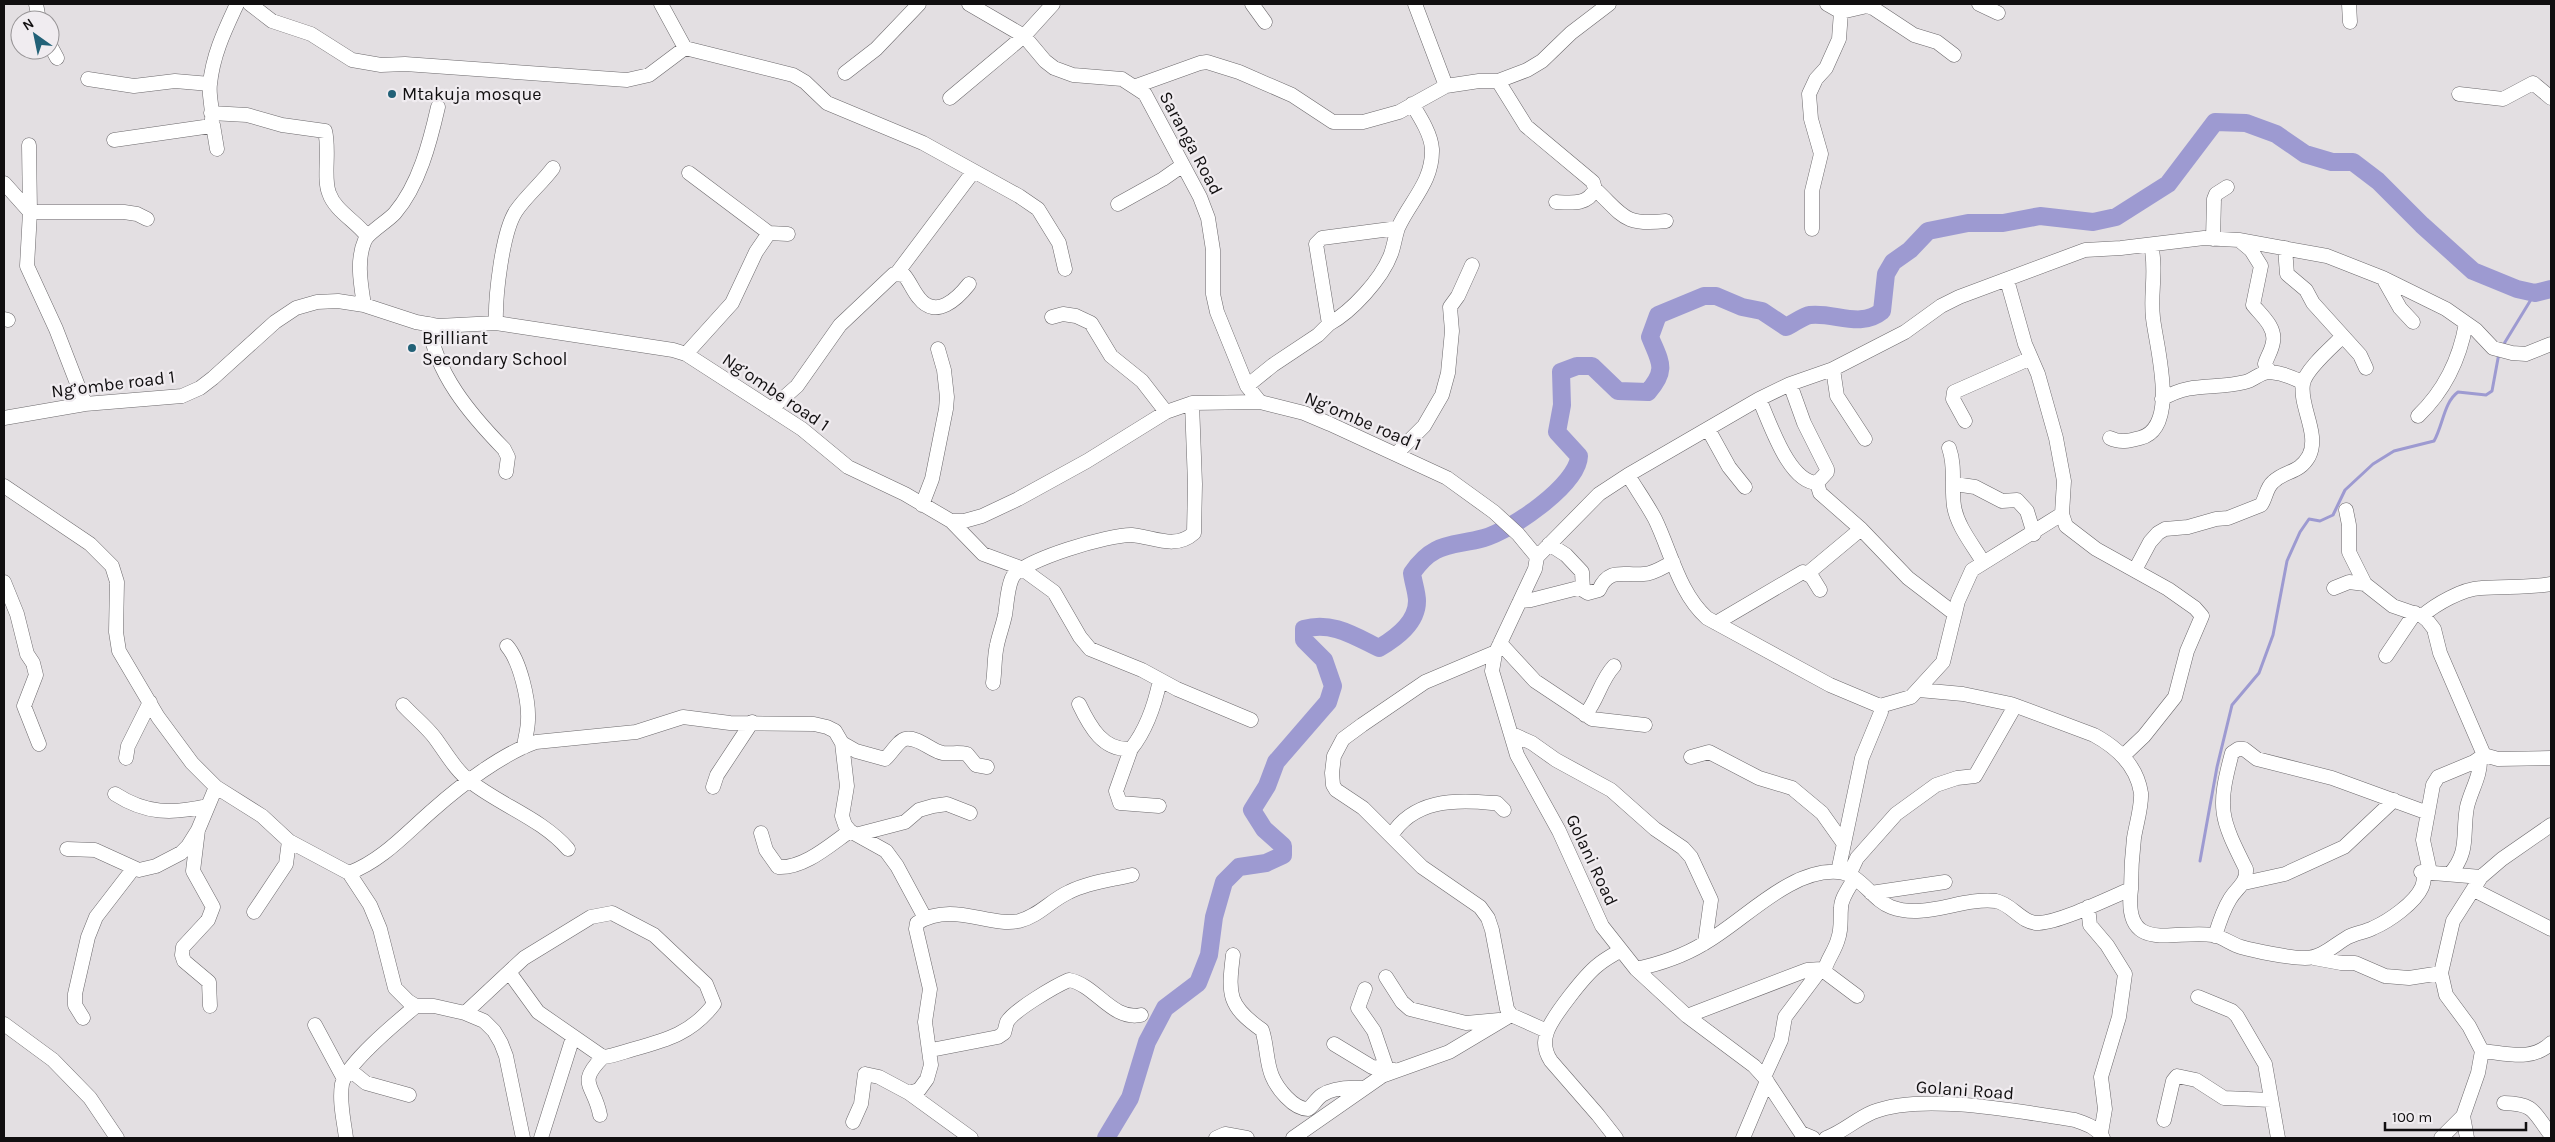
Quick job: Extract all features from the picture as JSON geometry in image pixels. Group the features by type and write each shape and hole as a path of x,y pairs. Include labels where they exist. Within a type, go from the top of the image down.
{"street":[{"path":"218,149 212,119 210,84 220,40 237,4"},
{"path":"250,4 272,21 311,34 352,60 381,66 405,64 627,80 649,75 685,48"},
{"path":"660,4 685,48 793,75 804,82 827,103 923,143 1019,196 1038,209 1059,243 1065,269"},
{"path":"845,72 876,49 919,4"},
{"name":"Saranga Road","path":"969,4 1024,36 1045,61 1054,68 1073,74 1122,79 1136,86 1154,107 1208,218 1213,250 1213,294 1217,312 1247,386 1260,402"},
{"path":"950,98 1024,36 1053,4"},
{"path":"1252,4 1265,22"},
{"path":"1415,4 1446,86"},
{"path":"1136,86 1207,62 1239,72 1292,96 1334,122 1363,122 1399,112 1446,86 1479,80 1498,81 1526,70 1542,61 1571,32 1609,4"},
{"path":"1827,4 1842,12 1867,6 1874,8 1914,35 1937,42 1954,54"},
{"path":"1979,4 1998,13"},
{"path":"2349,4 2350,22"},
{"path":"1812,229 1812,191 1821,154 1810,119 1809,94 1816,79 1826,68 1840,39 1842,12"},
{"path":"88,79 134,86 175,81 210,84"},
{"path":"1498,81 1526,126 1592,182 1595,188 1619,214 1645,223 1666,221"},
{"path":"2460,94 2503,99 2532,83 2551,98"},
{"path":"1247,386 1273,365 1318,335 1329,324 1344,316 1356,304 1384,267 1391,255 1398,228 1425,182 1431,161 1429,136 1412,104"},
{"path":"364,305 360,263 361,250 367,236 385,224 409,194 419,170 438,107"},
{"path":"114,140 166,134 212,119 247,115 282,125 325,131 328,141 327,190 344,214 357,223 367,236"},
{"path":"29,145 30,212 27,266 31,280 56,329 85,404"},
{"path":"1118,204 1163,179 1183,165"},
{"path":"496,323 495,297 510,223 516,210 553,168"},
{"path":"772,409 797,386 840,325 861,308 886,280 897,273 973,172"},
{"path":"689,173 768,233 788,234"},
{"path":"4,183 30,212 124,212 137,214 147,219"},
{"path":"2214,239 2214,200 2216,194 2227,187"},
{"path":"1556,202 1584,201 1592,195 1595,188"},
{"path":"1329,324 1316,244 1322,238 1398,228"},
{"path":"686,354 732,303 756,252 768,233"},
{"path":"1537,557 1598,494 1759,399 1790,384 1833,369 1905,332 1941,306 1959,297 2085,250 2214,239 2239,240 2327,256 2383,278 2446,309 2466,323 2491,347 2505,352 2526,354 2551,344"},
{"path":"2239,240 2251,250 2261,266 2253,305 2261,313 2273,335 2274,341 2265,364 2270,372"},
{"path":"2110,438 2117,441 2127,441 2150,434 2155,430 2162,399 2163,369 2152,315 2155,275 2151,244"},
{"path":"2285,248 2287,274 2306,290 2313,303 2360,355 2366,368"},
{"path":"1397,453 1424,426 1442,395 1448,373 1452,331 1450,307 1458,296 1472,265"},
{"path":"897,273 905,276 920,300 937,306 946,306 956,300 969,284"},
{"path":"2383,278 2400,308 2413,322"},
{"path":"2007,280 2018,322 2038,374 2056,438 2064,481 2062,514 2069,530 2096,549 2135,570 2196,608 2202,616 2187,651 2175,697 2144,736 2123,756"},
{"name":"Ng’ombe road 1","path":"4,418 85,404 182,396 200,388 234,361 275,322 296,308 317,302 338,301 364,305 429,324 496,323 672,350 686,354 802,429 848,467 905,494 951,520 964,521 982,516 1018,499 1087,461 1166,412 1192,403 1260,402 1304,413 1397,453 1447,478 1494,512 1518,534 1537,557"},
{"path":"1052,317 1063,314 1076,316 1091,323 1111,356 1142,381 1166,412"},
{"path":"2418,416 2435,400 2449,374 2459,354 2466,323"},
{"path":"429,324 431,341 444,373 466,405 504,448 508,457 506,472"},
{"path":"2135,570 2150,542 2158,533 2165,529 2188,527 2247,513 2261,505 2267,488 2273,482 2300,467 2310,454 2311,442 2303,383 2311,370 2342,337"},
{"path":"922,505 932,478 946,409 945,379 938,349"},
{"path":"1964,421 1953,399 1954,392 2031,358"},
{"path":"1833,369 1837,396 1866,439"},
{"path":"2162,399 2174,392 2198,386 2226,386 2248,382 2261,373 2270,372 2295,378 2303,383"},
{"path":"1790,384 1804,423 1827,469 1827,472 1817,483"},
{"path":"1759,399 1788,460 1804,480 1817,483"},
{"path":"994,683 996,647 1008,591 1013,576 1021,568 1075,546 1098,540 1131,535 1169,542 1188,538 1194,533 1196,508 1192,403"},
{"path":"1708,429 1729,467 1745,486"},
{"path":"1949,448 1955,484 1954,505 1958,520 1982,562"},
{"path":"1628,475 1654,518 1689,598 1698,610 1716,623 1830,685 1880,706 1900,702 1919,690 1943,662 1965,582 1972,570 1982,562 2034,534 2062,514"},
{"path":"1817,483 1820,493 1861,528 1908,578 1955,614"},
{"path":"1955,484 1974,487 2002,502 2017,500 2026,511 2034,534"},
{"path":"4,486 90,544 112,566 117,582 116,632 119,651 158,718 186,756 216,787 262,816 289,841 349,873 370,905 380,929 395,988 416,1006 434,1006 465,1013 484,1021 501,1043 523,1138"},
{"path":"2346,510 2349,526 2349,552 2365,584 2394,606 2418,614 2434,629 2440,653 2482,756 2467,806 2464,850 2450,874"},
{"path":"951,520 983,554 1021,568 1054,592 1080,637 1090,650 1251,720"},
{"path":"1807,574 1861,528"},
{"path":"1549,544 1566,555 1582,572 1582,590 1593,593 1599,590 1607,577 1612,575 1645,574 1673,562"},
{"name":"Golani Road","path":"1537,557 1535,569 1498,648 1492,671 1518,755 1559,832 1602,926 1636,969 1687,1016 1754,1066 1766,1079 1801,1133 1813,1138"},
{"path":"1716,623 1803,572 1807,574 1820,590"},
{"path":"4,582 17,614 27,654 36,675 24,706 39,744"},
{"path":"2334,588 2349,582 2365,584"},
{"path":"2386,656 2418,614 2434,606 2471,590 2530,588 2551,584"},
{"path":"1520,601 1582,587"},
{"path":"507,646 515,655 523,686 528,719 524,747"},
{"path":"1508,1017 1508,1009 1488,918 1480,907 1422,867 1363,808 1336,790 1332,785 1334,756 1343,739 1425,682 1498,648 1535,681 1592,719 1645,725"},
{"path":"1585,715 1594,704 1604,677 1614,666"},
{"path":"1159,806 1120,803 1116,791 1131,749 1140,738 1156,697 1160,680"},
{"path":"1919,690 1963,694 2015,706 2094,735 2123,756 2136,778 2141,794 2132,861 2129,906 2134,920 2150,935 2159,937 2192,933 2215,936 2241,947 2287,956 2356,963 2386,976 2409,978 2441,974"},
{"path":"126,758 128,746 150,702"},
{"path":"1079,704 1094,734 1121,750 1131,749"},
{"path":"403,705 433,736 469,781 497,800 531,818 554,834 568,849"},
{"path":"1743,1138 1781,1040 1785,1017 1823,970 1838,940 1842,918 1840,908 1845,894 1847,875 1844,844 1862,758 1881,712 1880,706"},
{"path":"1847,875 1857,858 1896,814 1936,785 1957,778 1975,776 2015,706"},
{"path":"349,873 365,867 381,857 433,809 469,781 524,747 551,740 589,738 636,732 683,717 730,723 814,724 827,726 835,731 842,743 847,786 842,816 855,832 886,851 897,866 925,918"},
{"path":"714,787 717,775 752,722"},
{"path":"1512,734 1532,743 1556,760 1611,790 1655,829 1684,848 1691,857 1711,900 1704,943"},
{"path":"842,743 856,751 885,759 893,753 901,742 906,739 913,740 942,753 967,754 976,765 987,767"},
{"path":"2215,936 2220,918 2230,898 2244,882 2246,869 2224,821 2222,800 2232,753 2238,749 2244,749 2257,759 2332,778 2428,813"},
{"path":"1691,757 1709,752 1759,778 1792,788 1822,813 1844,844"},
{"path":"2314,958 2348,937 2382,924 2416,896 2422,886 2424,872 2423,840 2433,785 2438,777 2482,756 2498,759 2551,758"},
{"path":"210,1006 209,982 184,961 182,955 183,947 208,920 213,906 193,871 198,830 216,787"},
{"path":"115,794 136,806 163,811 180,812 207,806"},
{"path":"1391,836 1398,824 1424,807 1437,803 1458,800 1497,803 1504,810"},
{"path":"2244,882 2285,874 2344,847 2394,800"},
{"path":"761,833 766,850 772,859 778,867 787,868 812,857 855,832 905,822 919,810 947,804 970,813"},
{"path":"2441,1138 2463,1116 2478,1073 2482,1051 2469,1026 2446,994 2441,974 2453,921 2481,878 2502,859 2551,825"},
{"path":"67,849 95,850 134,868 145,870 181,853 198,830"},
{"path":"254,912 286,864 289,841"},
{"path":"82,1018 75,1005 75,994 91,927 106,902 134,868"},
{"path":"2424,872 2481,878"},
{"path":"909,1093 919,1090 927,1079 931,1065 931,1050 925,1035 930,989 916,929 917,923 925,918 968,914 1018,921 1032,916 1080,886 1132,875"},
{"path":"1636,969 1688,952 1704,943 1793,881 1847,875 1890,907 1913,912 1979,901 1997,901 2011,908 2025,919 2038,923 2088,907 2131,888"},
{"path":"1871,893 1945,882"},
{"path":"2474,890 2551,929"},
{"path":"2088,907 2090,925 2107,945 2125,974 2119,1017 2101,1077 2105,1109 2102,1136"},
{"path":"465,1013 524,958 591,916 612,913 654,935 706,984 714,1004 704,1017 685,1030 658,1044 604,1057 590,1070 588,1077 598,1101 600,1115"},
{"path":"1616,1138 1546,1054 1545,1045 1547,1030 1575,988 1598,965 1621,950"},
{"path":"1233,955 1229,989 1232,1002 1243,1016 1262,1030 1271,1074 1289,1100 1300,1108 1308,1109 1321,1096 1331,1091 1349,1087 1364,1088"},
{"path":"1687,1016 1802,972 1823,970 1856,996"},
{"path":"509,972 538,1012 604,1057"},
{"path":"1386,977 1402,1002 1410,1009 1466,1023 1508,1017 1547,1030"},
{"path":"931,1050 998,1037 1004,1033 1008,1022 1015,1014 1051,988 1069,980 1086,986 1115,1010 1130,1017 1141,1015"},
{"path":"1365,989 1358,1008 1374,1031 1392,1070"},
{"path":"2198,997 2232,1011 2237,1016 2265,1064 2278,1138"},
{"path":"346,1138 341,1107 347,1074 360,1057 416,1006"},
{"path":"1293,1138 1392,1070 1449,1052 1508,1017"},
{"path":"4,1024 53,1060 90,1098 117,1138"},
{"path":"315,1025 347,1074 366,1083 409,1095"},
{"path":"541,1138 574,1036"},
{"path":"2482,1051 2528,1055 2538,1054 2551,1043"},
{"path":"1334,1044 1372,1067 1392,1070"},
{"path":"853,1122 861,1104 865,1074 879,1077 909,1093 971,1138"},
{"path":"2164,1120 2173,1081 2178,1076 2196,1080 2224,1098 2272,1100"},
{"path":"2504,1103 2518,1103 2532,1108 2551,1135"},
{"name":"Golani Road","path":"1826,1138 1836,1135 1873,1112 1908,1104 1956,1105 2038,1115 2089,1125 2102,1136"},
{"path":"2463,1116 2467,1138"},
{"path":"1216,1138 1225,1134 1247,1138"}],"waterway":[{"path":"1106,1138 1130,1098 1147,1042 1165,1008 1198,983 1209,955 1214,917 1224,882 1239,867 1266,863 1283,855 1283,846 1264,829 1252,810 1267,786 1276,762 1328,702 1333,686 1324,660 1304,640 1304,629 1314,627 1333,628 1379,648 1398,635 1409,623 1416,609 1417,598 1412,573 1428,555 1444,547 1496,534 1510,526 1525,517 1555,493 1576,468 1579,456 1557,432 1562,405 1561,372 1577,366 1592,366 1618,391 1648,392 1660,371 1659,359 1650,337 1658,315 1704,296 1716,296 1742,307 1762,311 1786,327 1810,315 1847,319 1865,319 1874,316 1882,311 1886,274 1893,262 1910,250 1928,231 1968,223 2003,223 2040,216 2093,222 2116,217 2168,184 2215,122 2246,123 2276,134 2305,154 2332,162 2353,162 2378,181 2422,225 2473,271 2517,289 2535,293 2551,289"},
{"path":"2502,347 2535,293"},
{"path":"2200,861 2217,767 2232,705 2259,673 2273,635 2287,561 2300,532 2309,519 2320,521 2333,515 2345,490 2373,464 2394,451 2434,441 2447,408 2453,396 2458,392 2486,395 2492,391 2499,353"}],"place":[{"name":"Mtakuja mosque","path":"392,94"},
{"name":"Brilliant Secondary School","path":"412,348"}]}
